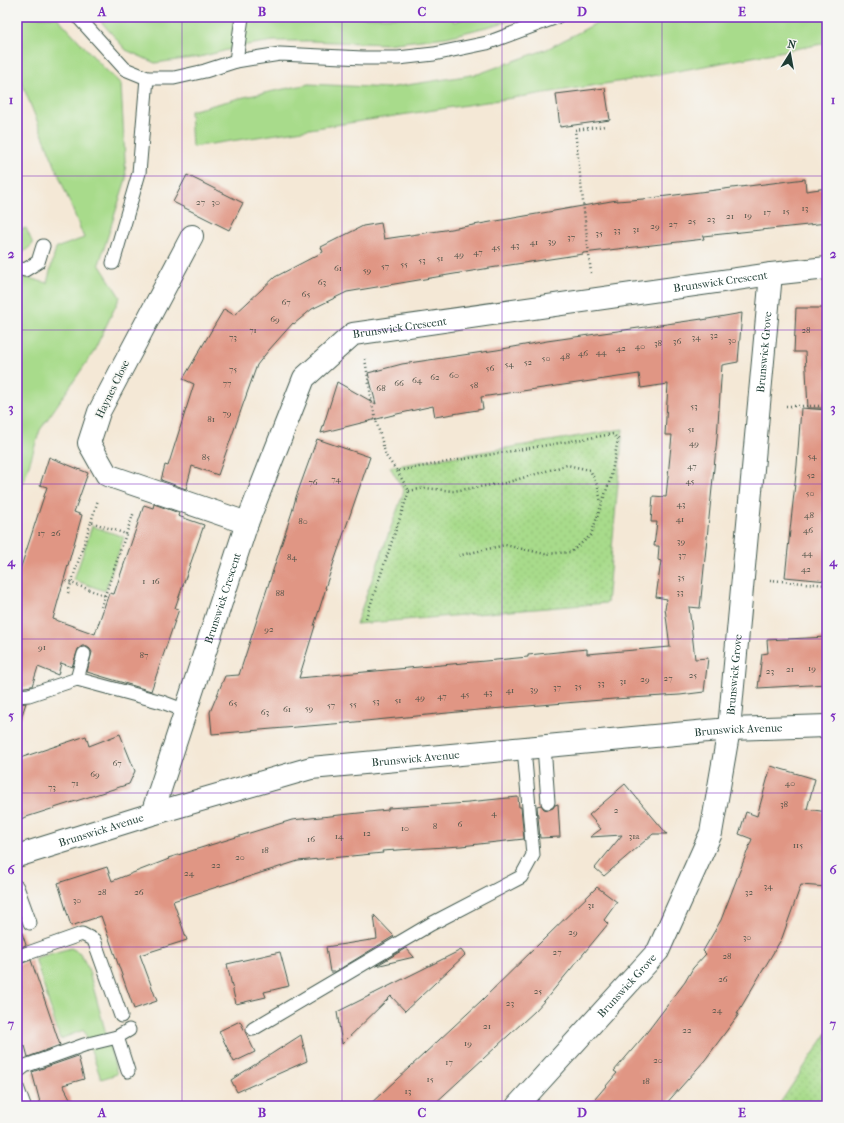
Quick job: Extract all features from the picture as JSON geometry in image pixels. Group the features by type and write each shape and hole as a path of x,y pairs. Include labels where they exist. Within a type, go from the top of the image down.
{"street":[{"name":"Haynes Close","path":"192,236 99,412 89,444 107,475 248,523"},
{"name":"Brunswick Crescent","path":"152,814 248,523 304,378 353,334 771,274 827,268"},
{"name":"Brunswick Grove","path":"517,1106 658,951 711,833 729,729 771,274"},
{"name":"Brunswick Avenue","path":"17,856 152,814 311,768 729,729 827,726"}],"lane":[{"path":"78,17 125,69 147,78 174,78 205,71 236,61 280,54 363,58 398,58 434,54 487,43 558,17"},
{"path":"236,61 242,17"},
{"path":"112,264 139,173 147,78"},
{"path":"17,268 25,270 38,262 44,246"},
{"path":"77,679 84,654"},
{"path":"17,696 28,696 77,679 162,702 186,711"},
{"path":"534,747 548,802"},
{"path":"254,1029 431,924 521,877 533,855 534,747"},
{"path":"17,887 30,923"},
{"path":"17,957 82,934 94,940 121,1016"},
{"path":"17,1072 25,1066 84,1045 117,1037 129,1030"},
{"path":"117,1037 128,1071"},
{"path":"17,1087 24,1106"}],"path":[{"path":"594,299 575,130 605,126"},
{"path":"360,333 373,409 386,456 397,471 408,491 366,618"},
{"path":"759,406 827,406"},
{"path":"397,471 613,434 618,439 611,477 591,536 571,552 545,554 505,545 457,556"},
{"path":"408,491 425,488 453,491 505,483 567,465 590,470 598,487 601,505"},
{"path":"68,593 91,522 126,534 101,607"},
{"path":"743,578 827,585"},
{"path":"66,581 106,596"}],"green space":[{"path":"17,17 57,17 103,67 121,84 126,179 99,264 120,297 93,353 40,430 17,503 17,275 47,283 56,248 84,238 17,71"},
{"path":"97,17 452,17 454,22 467,17 521,17 447,37 387,44 274,41 247,45 200,57 155,63 126,50"},
{"path":"608,17 827,17 827,43 630,80 192,147 190,111 244,97 309,84 388,88 478,74 547,49"},
{"path":"26,228 33,244 18,257 17,231"},
{"path":"623,429 607,603 356,624 404,491 390,467"},
{"path":"92,526 124,537 105,591 74,580"},
{"path":"71,948 80,953 88,968 117,1074 101,1079 84,1030 60,1039 35,958"},
{"path":"827,1033 827,1106 778,1106"}],"building":[{"path":"605,88 610,120 560,127 556,94"},
{"path":"187,175 243,203 229,230 173,202"},
{"path":"805,179 806,191 827,188 827,223 703,236 704,239 583,253 347,292 312,309 294,324 293,323 257,365 218,475 192,466 186,489 161,480 165,465 168,466 194,384 183,379 224,309 234,315 275,277 323,252 321,247 363,226 381,223 384,239 617,200 643,199"},
{"path":"796,308 827,308 827,408 808,408 805,352 794,352"},
{"path":"742,313 738,362 722,365 717,438 700,608 689,607 695,659 708,658 704,692 478,710 212,734 210,712 225,676 239,675 296,497 317,439 370,457 325,588 299,678 528,657 528,655 587,649 587,654 670,647 665,608 667,599 656,597 661,561 658,560 659,546 654,546 657,522 651,522 653,496 666,497 672,435 665,435 668,384 641,388 639,374 481,397 483,409 435,417 433,406 321,433 337,382 376,404 368,373 402,364 547,341 702,320"},
{"path":"801,408 827,410 827,581 785,577 797,465"},
{"path":"49,457 88,473 74,512 82,515 53,619 95,634 109,593 114,594 144,505 153,508 154,504 179,513 178,516 204,525 175,608 179,609 151,691 87,672 92,652 86,646 82,646 78,649 72,667 61,663 58,675 38,667 32,686 17,688 17,579 47,487 40,485"},
{"path":"827,637 827,684 758,688 762,654 768,653 767,640"},
{"path":"26,703 21,718 17,717 17,704"},
{"path":"120,734 135,771 129,784 17,820 17,759 86,736 89,746"},
{"path":"771,766 815,779 807,809 827,812 827,887 801,885 782,938 737,1014 739,1014 705,1060 664,1106 589,1106 617,1073 614,1071 644,1036 685,982 693,968 706,954 703,951 721,920 752,839 739,834 746,812 757,816"},
{"path":"625,784 667,834 653,834 604,876 595,868 622,835 590,837 601,829 589,815"},
{"path":"518,797 519,807 521,807 524,839 461,846 382,851 383,853 298,861 173,901 187,940 140,955 157,1001 134,1009 101,916 71,926 58,883 107,867 112,881 169,859 168,858 292,820 388,810 388,808 469,803 468,802"},
{"path":"558,804 560,837 540,838 537,806 541,805 544,809 548,810"},
{"path":"597,887 617,902 604,920 608,924 535,1011 432,1106 368,1106 481,1001"},
{"path":"374,915 394,936 335,972 330,972 326,947 377,939"},
{"path":"21,930 26,945 17,949 17,931"},
{"path":"406,948 414,957 376,966"},
{"path":"461,950 465,955 405,1011 391,996 342,1044 337,1012"},
{"path":"280,952 289,986 264,992 266,997 236,1004 227,964"},
{"path":"31,960 60,1045 28,1057 25,1046 17,1049 17,965"},
{"path":"240,1021 255,1052 234,1062 219,1031"},
{"path":"301,1035 307,1061 237,1092 231,1080"},
{"path":"78,1056 84,1079 63,1085 74,1106 41,1106 32,1072"}]}
